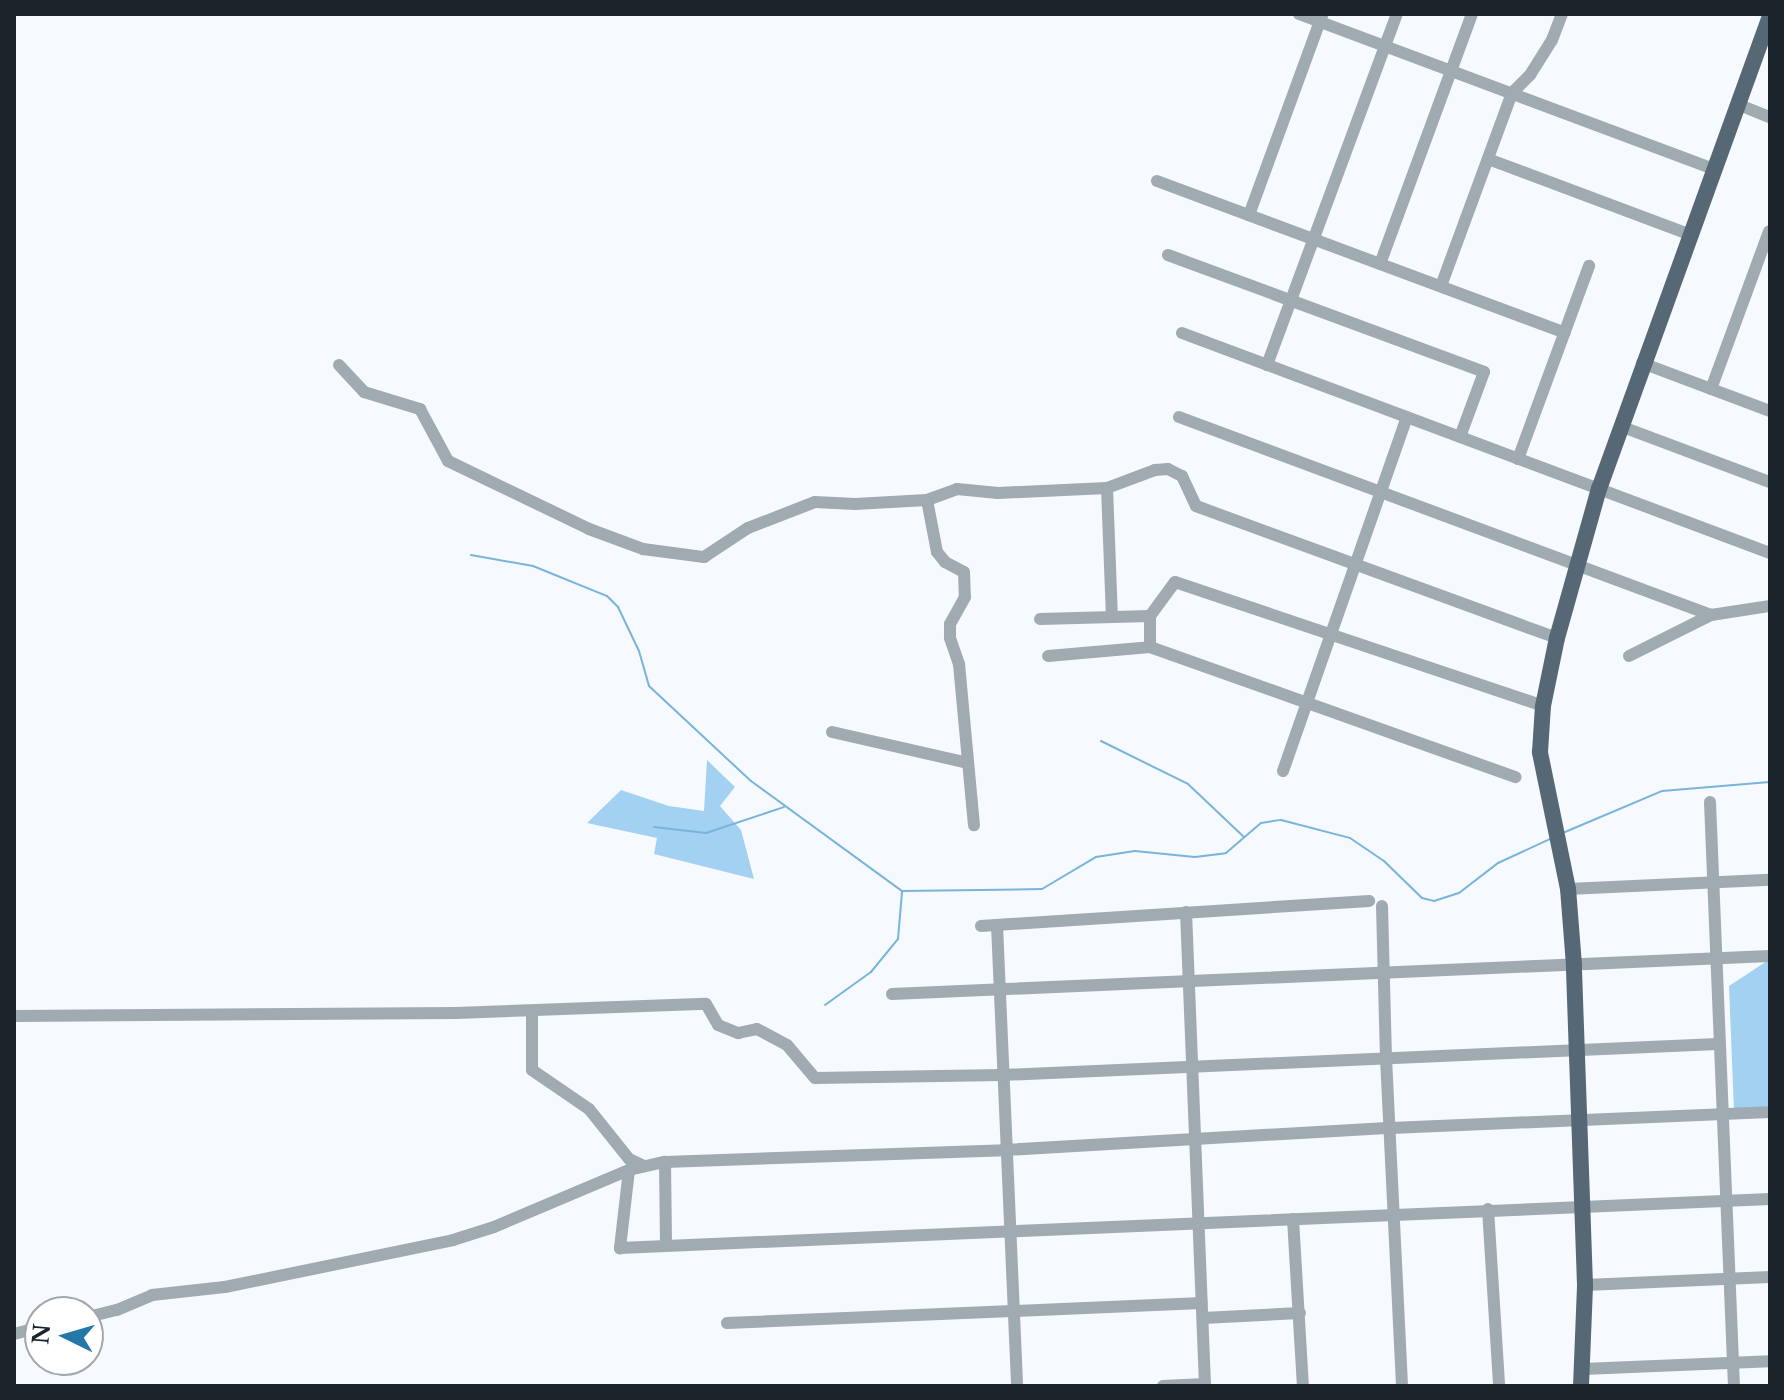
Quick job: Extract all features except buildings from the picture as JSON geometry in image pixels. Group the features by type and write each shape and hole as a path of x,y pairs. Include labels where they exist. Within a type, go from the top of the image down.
{"main road":[{"path":"1582,1377 1585,1285 1574,965 1568,889 1540,752 1543,706 1557,638 1599,489 1737,104 1765,46 1770,16"}],"street":[{"path":"1299,14 1321,18 1385,46 1714,169"},
{"path":"1267,365 1397,14"},
{"path":"1380,264 1472,14"},
{"path":"1441,286 1512,93 1530,75 1545,52 1562,14"},
{"path":"1249,215 1321,18"},
{"path":"1737,104 1770,117"},
{"path":"1488,159 1689,234"},
{"path":"1157,181 1565,333"},
{"path":"1711,389 1769,231"},
{"path":"1168,255 1484,372 1460,437"},
{"path":"1518,459 1589,266"},
{"path":"1182,333 1770,553"},
{"path":"1642,363 1770,411"},
{"path":"339,365 364,392 420,409 448,461 589,529 643,549 704,557 748,528 815,502 855,504 927,500 957,489 998,493 1107,488 1155,470 1177,471 1196,506 1557,638"},
{"path":"1179,417 1711,615"},
{"path":"1283,771 1353,562 1407,417"},
{"path":"1620,426 1770,482"},
{"path":"1107,488 1112,616"},
{"path":"927,500 937,552 945,562 964,572 965,597 950,624 950,638 959,664 974,825"},
{"path":"1150,647 1150,616 1175,582 1543,706"},
{"path":"1629,656 1711,615 1770,606"},
{"path":"1040,619 1150,616"},
{"path":"1048,656 1150,647 1305,705 1516,777"},
{"path":"832,732 968,763"},
{"path":"1710,802 1717,1044 1723,1114 1734,1386"},
{"path":"1568,889 1770,880"},
{"path":"981,926 1369,901"},
{"path":"1382,906 1402,1386"},
{"path":"1163,1386 1205,1385 1186,912"},
{"path":"997,925 1017,1386"},
{"path":"892,994 1770,956"},
{"path":"14,1016 532,1011 706,1004 718,1025 738,1033 757,1029 787,1045 815,1078 1002,1075 1717,1044"},
{"path":"532,1011 532,1070 589,1109 629,1159 644,1166"},
{"path":"104,1313 152,1295 225,1287 453,1240 494,1227 629,1170 665,1162 1005,1150 1391,1128 1770,1112"},
{"path":"665,1162 666,1245"},
{"path":"629,1170 620,1248 1770,1199"},
{"path":"1488,1209 1499,1386"},
{"path":"1293,1219 1303,1386"},
{"path":"1585,1285 1770,1277"},
{"path":"727,1323 1202,1303"},
{"path":"1203,1318 1300,1313"},
{"path":"1582,1377 1770,1361"}],"shaded area":[{"path":"707,760 735,787 720,806 741,830 754,879 654,854 657,838 587,823 621,790 669,806 704,811"},
{"path":"1770,959 1770,1109 1734,1111 1729,986"}],"waterway":[{"path":"471,555 533,566 607,596 618,607 639,651 649,686 751,781 902,891 1042,889 1096,857 1135,851 1195,857 1226,853 1261,823 1281,820 1350,838 1384,861 1422,898 1434,901 1459,893 1498,863 1552,838"},
{"path":"1101,741 1188,784 1244,837"},
{"path":"1565,832 1662,791 1770,782"},
{"path":"654,827 706,833 784,807"},
{"path":"825,1005 871,972 898,939 902,892"}]}
